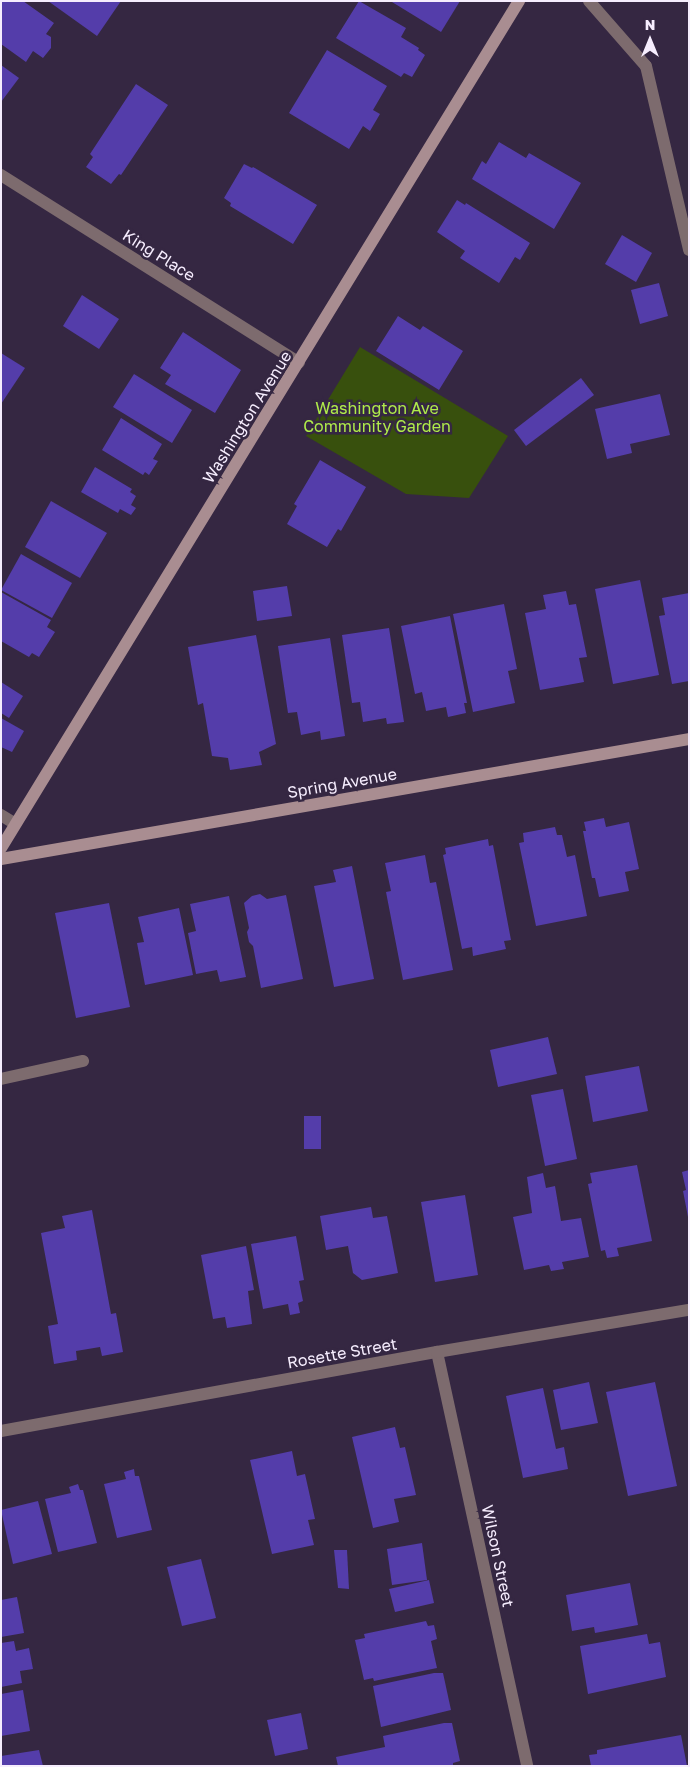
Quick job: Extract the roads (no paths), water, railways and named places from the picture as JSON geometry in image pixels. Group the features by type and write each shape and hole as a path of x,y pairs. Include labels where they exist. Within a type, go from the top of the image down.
{"main road":[{"name":"Washington Avenue","path":"1,848 14,823 299,363 519,1"},
{"name":"Spring Avenue","path":"1,859 689,739"}],"street":[{"path":"590,1 646,66 689,250"},
{"name":"King Place","path":"1,176 299,363"},
{"path":"1,815 14,823"},
{"path":"1,1080 83,1061"},
{"name":"Rosette Street","path":"1,1431 437,1352 689,1310"},
{"name":"Wilson Street","path":"437,1352 527,1766"}],"park label":[{"name":"Washington Ave Community Garden","path":"377,417"}]}
